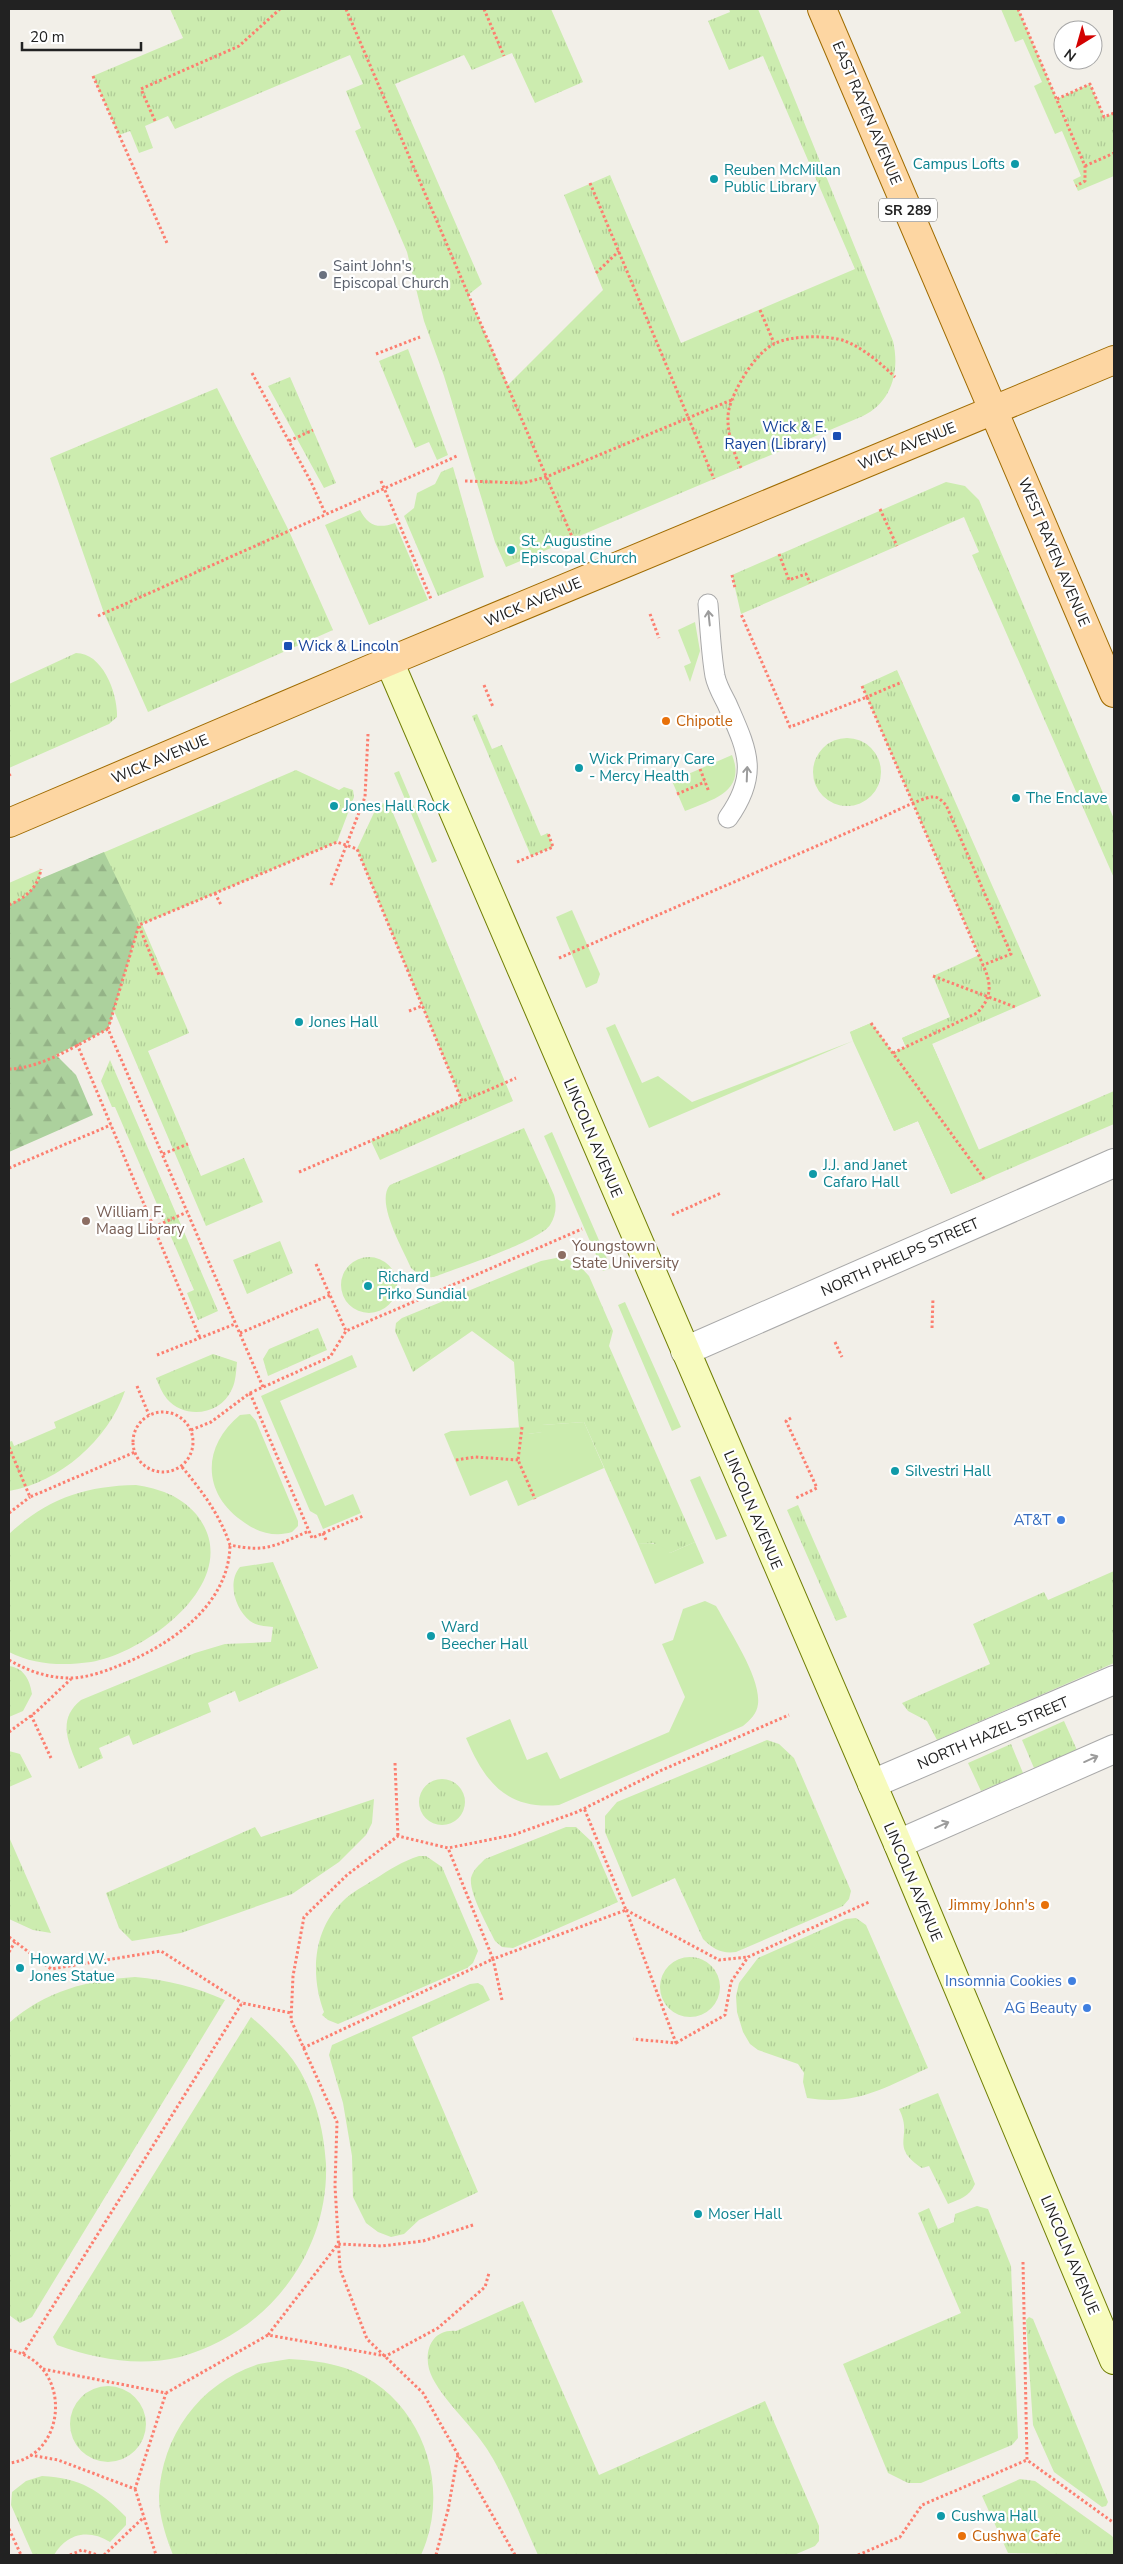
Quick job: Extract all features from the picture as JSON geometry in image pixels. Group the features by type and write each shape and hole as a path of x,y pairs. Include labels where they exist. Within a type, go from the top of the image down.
{"main road":[{"name":"EAST RAYEN AVENUE","path":"822,9 994,410"},
{"name":"WICK AVENUE","path":"9,823 389,662 1114,360"},
{"name":"WEST RAYEN AVENUE","path":"994,410 1114,693"}],"street":[{"name":"LINCOLN AVENUE","path":"389,662 898,1844 1114,2360"},
{"name":"NORTH PHELPS STREET","path":"685,1351 1114,1163"},
{"name":"NORTH HAZEL STREET","path":"872,1784 1114,1680"},
{"path":"898,1844 1114,1749"}],"lane":[{"path":"708,604 716,678 743,741 748,762 747,784 741,799 728,818"}],"path":[{"path":"155,121 141,89 239,46 280,9"},
{"path":"346,9 573,539"},
{"path":"484,9 504,56"},
{"path":"1018,9 1085,166 1086,181 1076,186"},
{"path":"93,76 167,243"},
{"path":"1056,99 1090,84 1104,117 1114,113"},
{"path":"1085,166 1114,153"},
{"path":"590,183 714,479"},
{"path":"596,273 619,251"},
{"path":"760,310 774,343"},
{"path":"376,354 420,336"},
{"path":"741,468 731,447 729,410 743,378 758,356 774,343 815,336 844,341 873,356 895,377"},
{"path":"252,374 289,441 326,515"},
{"path":"464,481 523,483 546,477 734,398"},
{"path":"289,441 313,430"},
{"path":"98,616 457,456"},
{"path":"381,481 431,599"},
{"path":"880,509 896,546"},
{"path":"779,554 789,580 806,574 810,584"},
{"path":"732,574 736,590"},
{"path":"739,606 790,727 902,682"},
{"path":"650,614 659,638"},
{"path":"484,685 493,707"},
{"path":"862,686 990,978 988,997 977,1013 893,1053"},
{"path":"331,885 365,797 368,734"},
{"path":"700,769 713,799"},
{"path":"677,794 705,782"},
{"path":"559,958 932,796 938,798 946,805 1011,954 984,965"},
{"path":"517,862 553,847 548,833"},
{"path":"139,925 337,842 357,849 462,1101"},
{"path":"9,906 26,896 40,879 41,869"},
{"path":"215,893 221,905"},
{"path":"139,925 159,975 162,973"},
{"path":"139,925 108,1029 263,1387"},
{"path":"933,976 1015,1007"},
{"path":"409,1010 422,1006"},
{"path":"871,1023 985,1180"},
{"path":"9,1068 21,1068 44,1061 108,1029"},
{"path":"77,1044 200,1338"},
{"path":"299,1172 516,1078"},
{"path":"9,1168 111,1125"},
{"path":"162,1154 188,1144"},
{"path":"672,1215 721,1193"},
{"path":"153,1227 187,1212"},
{"path":"191,1430 211,1422 250,1393 330,1357 346,1331 582,1229"},
{"path":"316,1264 346,1331"},
{"path":"240,1333 330,1295"},
{"path":"932,1328 933,1298"},
{"path":"157,1355 235,1324"},
{"path":"834,1342 842,1357"},
{"path":"137,1386 149,1415"},
{"path":"250,1393 312,1538 363,1516"},
{"path":"168,1412 186,1422 191,1430 194,1440 193,1450 189,1459 173,1471 153,1471 144,1466 135,1452 133,1439 135,1430 149,1415 168,1412"},
{"path":"791,1418 786,1421 817,1488 796,1498"},
{"path":"522,1427 518,1460 535,1498"},
{"path":"9,1447 30,1498"},
{"path":"9,1513 30,1498 135,1452"},
{"path":"456,1460 475,1457 518,1460"},
{"path":"9,1660 31,1671 50,1676 72,1678 98,1674 139,1658 171,1639 192,1622 210,1600 224,1575 230,1559 230,1545 225,1531 205,1496 182,1466"},
{"path":"230,1545 262,1549 309,1531"},
{"path":"323,1533 326,1540"},
{"path":"9,1732 72,1678"},
{"path":"31,1715 51,1758"},
{"path":"515,2555 423,2393 367,2339 340,2269 335,2186 337,2122 290,2020 293,1976 304,1917 346,1874 398,1836 448,1848 512,1835 584,1808 662,1770 789,1715"},
{"path":"395,1763 398,1836"},
{"path":"584,1808 626,1910 676,2043"},
{"path":"448,1848 493,1958 502,2000"},
{"path":"303,2048 493,1958 626,1910 719,1960 748,1956 869,1902"},
{"path":"9,1937 51,1969 161,1951 242,2003 291,2013"},
{"path":"9,1952 15,1942"},
{"path":"633,2039 676,2043 725,2015 732,1982 748,1956"},
{"path":"22,2354 242,2003"},
{"path":"338,2244 382,2246 423,2241 472,2225"},
{"path":"42,2369 166,2393 268,2335 338,2244"},
{"path":"1023,2262 1027,2460"},
{"path":"268,2335 386,2356 438,2328 485,2287 489,2273"},
{"path":"9,2350 22,2354 42,2369 52,2385 56,2405 54,2424 45,2442 30,2455 9,2463"},
{"path":"156,2555 135,2489 166,2393"},
{"path":"436,2555 448,2510 458,2454"},
{"path":"30,2455 58,2460 135,2489"},
{"path":"1027,2460 1114,2523"},
{"path":"858,2555 900,2537 922,2505 1027,2460"},
{"path":"104,2555 144,2517"},
{"path":"9,2529 21,2555"},
{"path":"70,2555 82,2550 98,2555"}],"green space":[{"path":"170,9 551,9 583,82 535,103 512,53 472,70 464,55 395,84 482,284 468,295 508,385 603,290 564,195 610,175 681,343 855,269 763,56 729,70 708,21 730,12 729,9 758,9 893,341 895,352 894,374 887,394 881,403 863,416 506,567 495,542 444,376 424,321 407,252 355,131 361,128 346,91 363,84 350,55 175,129 168,116 145,126 153,148 139,153 130,131 119,135 93,76 183,38"},
{"path":"1001,9 1018,9 1085,165 1114,153 1114,176 1078,191 1073,180 1081,176 1062,131 1055,134 1034,86 1042,82 1023,39 1015,42"},
{"path":"1090,84 1104,117 1114,113 1114,153 1085,166 1057,99"},
{"path":"408,349 448,455 437,460 429,442 415,448 379,361"},
{"path":"290,377 336,483 324,488 268,386"},
{"path":"217,388 289,531 333,630 148,712 104,613 50,458"},
{"path":"453,467 484,577 438,596 404,516 414,508 417,493 435,484 441,472"},
{"path":"946,482 965,486 979,500 1114,819 1114,878 972,555 979,552 964,517 741,614 732,575"},
{"path":"360,510 366,520 374,525 383,526 395,523 428,600 369,625 325,525"},
{"path":"695,622 700,651 690,682 684,666 691,663 678,630"},
{"path":"76,653 86,655 94,660 107,676 115,697 117,717 109,724 9,768 9,684"},
{"path":"897,670 1041,996 932,1044 978,1150 1114,1091 1114,1124 951,1194 918,1121 894,1131 850,1032 871,1023 893,1053 906,1047 902,1038 950,1017 933,976 979,955 862,686"},
{"path":"477,714 492,749 502,745 541,836 548,833 553,847 531,856 472,716"},
{"path":"847,738 860,741 871,748 878,759 881,772 878,785 871,796 860,803 847,806 834,803 823,796 816,785 813,772 816,759 823,748 834,741"},
{"path":"732,755 735,778 731,786 715,798 685,811 672,781"},
{"path":"296,770 339,790 344,787 353,790 354,797 337,842 142,924 189,1033 148,1051 201,1176 244,1158 263,1202 206,1226 114,1011 108,1029 44,1061 9,1069 9,883 41,869 40,879 51,875"},
{"path":"399,771 437,861 432,863 394,773"},
{"path":"379,802 390,806 513,1101 380,1160 371,1141 462,1101 357,849"},
{"path":"104,852 139,925 108,1029 56,1055 76,1075 93,1115 9,1152 9,905 26,896 40,879"},
{"path":"572,910 600,974 597,983 586,988 556,917"},
{"path":"871,1023 893,1053 906,1047 902,1038 925,1028 991,1177 951,1194 918,1121 894,1131 850,1032"},
{"path":"615,1024 642,1083 658,1076 692,1102 853,1041 649,1128 606,1028"},
{"path":"110,1060 218,1311 198,1320 187,1293 194,1290 115,1107 112,1107 101,1081"},
{"path":"524,1128 554,1195 554,1218 550,1225 531,1239 434,1277 424,1276 411,1268 388,1214 386,1193 390,1185"},
{"path":"552,1132 611,1268 603,1271 544,1136"},
{"path":"280,1241 293,1273 247,1294 233,1260"},
{"path":"369,1257 384,1262 392,1270 397,1285 392,1300 384,1308 369,1313 354,1308 346,1300 341,1285 346,1270 354,1262"},
{"path":"561,1257 577,1263 589,1276 613,1331 609,1346 695,1542 670,1553 653,1543 638,1544 584,1422 542,1425 543,1432 528,1434 522,1427 519,1428 514,1362 472,1331 413,1372 395,1331 396,1323 402,1318 541,1261"},
{"path":"625,1302 681,1427 672,1431 618,1305"},
{"path":"318,1328 327,1350 268,1376 263,1359 269,1349"},
{"path":"213,1354 237,1362 236,1376 227,1398 211,1409 193,1412 175,1406 165,1397 156,1378"},
{"path":"352,1355 357,1367 280,1401 325,1506 353,1494 361,1513 323,1529 317,1515 310,1511 261,1396"},
{"path":"125,1391 107,1426 80,1456 46,1478 28,1486 9,1491 9,1442 12,1441 14,1446 56,1428 54,1422"},
{"path":"250,1414 256,1421 298,1521 298,1526 292,1532 274,1534 262,1532 245,1523 231,1512 221,1499 214,1485 213,1456 218,1441 227,1428 240,1415"},
{"path":"584,1422 604,1468 518,1506 507,1480 470,1496 444,1434 451,1431 527,1427 528,1434 542,1432 542,1425"},
{"path":"700,1476 727,1536 716,1540 690,1480"},
{"path":"136,1485 169,1494 190,1507 196,1514 209,1538 210,1563 201,1586 184,1608 163,1628 139,1644 114,1655 91,1662 70,1664 28,1660 9,1652 9,1534 23,1522 52,1503 67,1497 100,1488"},
{"path":"798,1505 847,1617 836,1621 787,1510"},
{"path":"695,1542 704,1563 655,1584 638,1544 655,1544 663,1547 670,1553"},
{"path":"273,1562 318,1668 239,1702 235,1691 208,1703 211,1712 133,1745 129,1735 99,1748 103,1758 79,1769 69,1741 67,1724 73,1708 81,1700 195,1653 225,1644 271,1642 273,1627 255,1624 250,1621 240,1610 233,1588 236,1573 240,1567"},
{"path":"1114,1571 1114,1663 937,1740 927,1721 908,1711 902,1703 990,1664 973,1624 1044,1592 1048,1600"},
{"path":"705,1601 716,1606 744,1656 755,1682 758,1693 757,1708 753,1716 743,1726 559,1805 525,1803 511,1798 490,1780 473,1754 466,1738 510,1719 527,1760 547,1752 560,1779 669,1732 685,1697 662,1644 673,1640 683,1609"},
{"path":"9,1666 22,1672 30,1684 32,1694 23,1711 9,1717"},
{"path":"1064,1721 1077,1750 1034,1768 1022,1740"},
{"path":"767,1740 779,1744 794,1758 851,1891 849,1899 843,1906 736,1952 722,1951 710,1946 703,1939 675,1878 632,1897 605,1832 605,1816 617,1802"},
{"path":"1011,1744 1023,1773 981,1791 968,1763"},
{"path":"9,1751 20,1754 32,1777 9,1787"},
{"path":"442,1779 455,1783 461,1789 465,1802 461,1815 455,1821 442,1825 429,1821 423,1815 419,1802 423,1789 429,1783"},
{"path":"374,1799 372,1823 366,1835 339,1862 292,1894 181,1933 132,1941 119,1928 106,1893 255,1827 261,1837"},
{"path":"566,1827 576,1827 592,1842 618,1902 513,1948 502,1947 495,1941 476,1901 471,1885 473,1872 485,1859"},
{"path":"9,1837 51,1933 33,1930 9,1919"},
{"path":"426,1856 442,1867 478,1951 473,1963 467,1968 338,2024 328,2020 322,2015 324,2012 317,1983 316,1968 317,1953 325,1925 343,1901 358,1889 407,1860"},
{"path":"856,1918 866,1925 928,2068 869,2094 840,2100 807,2098 803,2082 804,2073 798,2064 758,2050 750,2044 743,2032 737,2012 736,1996 739,1983 758,1958 846,1919"},
{"path":"684,1957 696,1957 707,1962 715,1970 720,1981 718,1999 707,2012 696,2017 684,2017 673,2012 665,2004 660,1993 660,1981 665,1970 673,1962"},
{"path":"135,1977 181,1985 225,2000 32,2317 20,2323 9,2315 9,2023 37,2003 68,1989 84,1984"},
{"path":"478,1983 483,1986 490,2000 412,2037 478,2192 419,2220 404,2234 391,2237 378,2232 366,2223 353,2197 352,2156 343,2103 329,2055 332,2045 470,1984"},
{"path":"251,2017 273,2037 293,2060 307,2084 320,2123 326,2164 324,2197 317,2229 304,2259 286,2286 265,2310 240,2330 211,2346 180,2357 149,2361 117,2360 102,2358 57,2345 53,2337"},
{"path":"938,2093 975,2184 967,2195 948,2204 929,2166 922,2168 906,2153 903,2141 903,2119 899,2109"},
{"path":"977,2206 988,2209 1011,2266 1018,2438 1012,2445 921,2483 908,2483 888,2473 843,2364 961,2313 918,2213 929,2208 938,2229 954,2222 955,2214"},
{"path":"523,2301 599,2475 765,2401 819,2526 819,2541 815,2546 794,2555 538,2555 495,2462 487,2449 439,2389 433,2379 428,2362 429,2348 441,2333 456,2331"},
{"path":"1029,2317 1033,2319 1108,2502 1106,2506 1102,2507 1054,2472 1033,2425 1026,2320"},
{"path":"289,2359 338,2366 371,2381 393,2398 411,2420 424,2445 431,2472 433,2500 430,2528 421,2555 173,2555 165,2534 159,2496 162,2474 176,2432 202,2398 219,2384 259,2364"},
{"path":"108,2386 122,2389 135,2397 143,2410 146,2424 143,2438 135,2451 122,2459 108,2462 94,2459 81,2451 73,2438 70,2424 73,2410 81,2397 94,2389"},
{"path":"42,2476 68,2479 88,2487 107,2499 126,2517 126,2525 110,2542 94,2535 79,2535 65,2542 54,2555 33,2555 11,2505 12,2492 26,2481"},
{"path":"1020,2479 1035,2481 1112,2536 1114,2539 1114,2555 1008,2553 982,2496"}],"place":[{"name":"Campus Lofts","path":"1015,164"},
{"name":"Reuben McMillan Public Library","path":"714,179"},
{"name":"Saint John's Episcopal Church","path":"323,275"},
{"name":"Wick & E. Rayen (Library)","path":"837,436"},
{"name":"St. Augustine Episcopal Church","path":"511,550"},
{"name":"Wick & Lincoln","path":"288,646"},
{"name":"Chipotle","path":"666,721"},
{"name":"Wick Primary Care - Mercy Health","path":"579,768"},
{"name":"The Enclave","path":"1016,798"},
{"name":"Jones Hall Rock","path":"334,806"},
{"name":"Jones Hall","path":"299,1022"},
{"name":"J.J. and Janet Cafaro Hall","path":"813,1174"},
{"name":"William F. Maag Library","path":"86,1221"},
{"name":"Youngstown State University","path":"562,1255"},
{"name":"Richard Pirko Sundial","path":"368,1286"},
{"name":"Silvestri Hall","path":"895,1471"},
{"name":"AT&T","path":"1061,1520"},
{"name":"Ward Beecher Hall","path":"431,1636"},
{"name":"Jimmy John's","path":"1045,1905"},
{"name":"Howard W. Jones Statue","path":"20,1968"},
{"name":"Insomnia Cookies","path":"1072,1981"},
{"name":"AG Beauty","path":"1087,2008"},
{"name":"Moser Hall","path":"698,2214"},
{"name":"Cushwa Hall","path":"941,2516"},
{"name":"Cushwa Cafe","path":"962,2536"}]}
